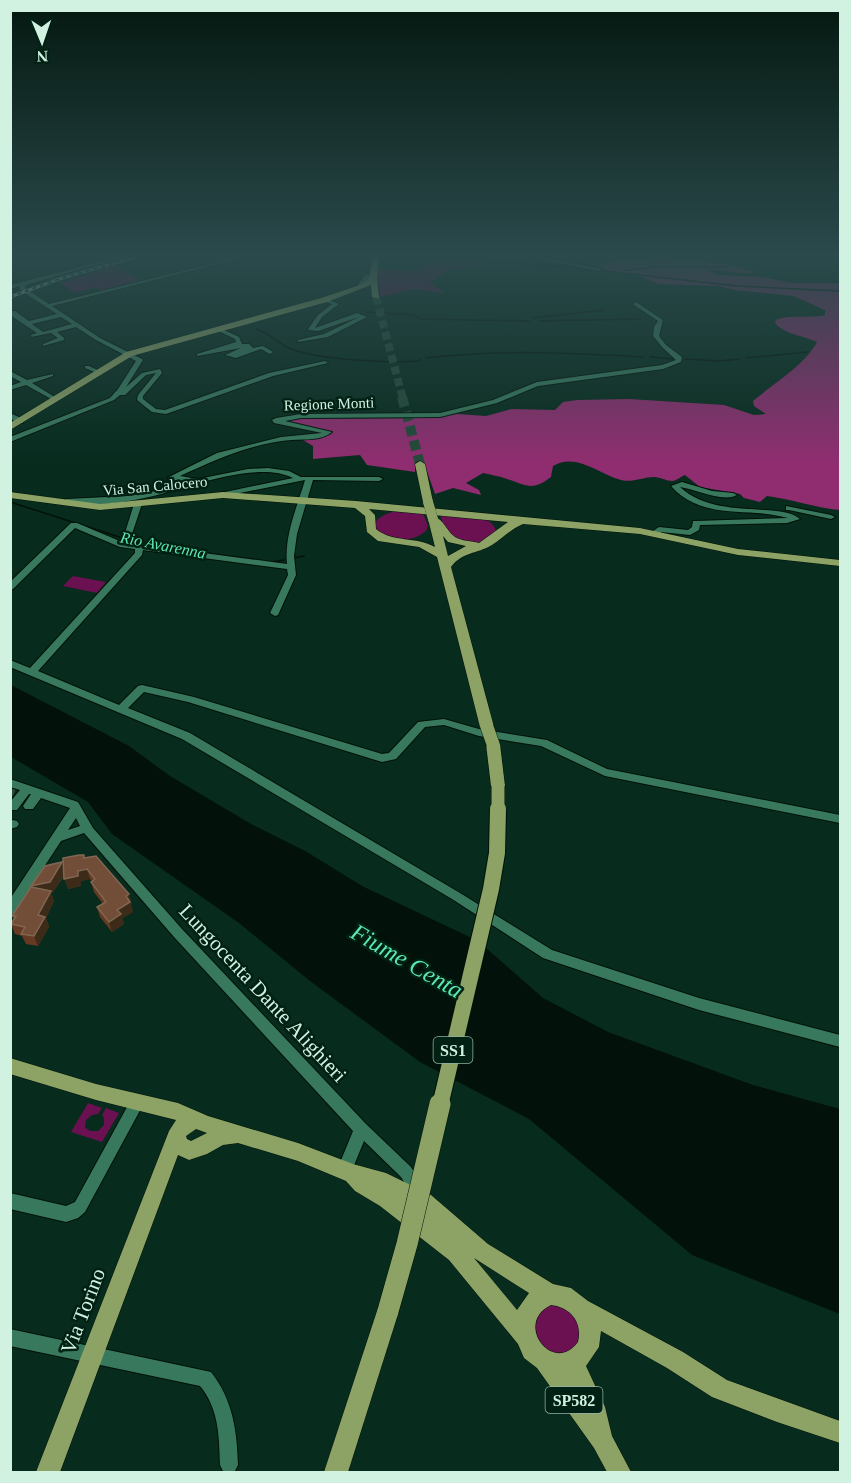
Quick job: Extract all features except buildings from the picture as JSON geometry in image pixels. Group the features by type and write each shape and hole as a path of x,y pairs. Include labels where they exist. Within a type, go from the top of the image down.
{"main road":[{"path":"10,427 129,354 228,326"},
{"name":"SS1","path":"339,1465 368,1380 407,1244 491,889 497,853 498,786 493,744 428,502 420,464"},
{"name":"Via San Calocero","path":"10,495 100,507 223,495 357,504 375,515"},
{"path":"501,526 483,516 398,508 375,515 375,535 382,539 422,544 444,562 456,553 490,542 501,526 526,520 656,533 738,552 840,563"},
{"path":"398,542 426,535 433,519 452,540 477,545"},
{"path":"10,1066 146,1106 178,1112 201,1122 379,1180 424,1202 480,1251 550,1294 566,1296 586,1318 617,1328 675,1360 720,1389 840,1432"},
{"path":"146,1106 173,1121 187,1141"},
{"path":"187,1141 209,1136 201,1122"},
{"path":"187,1141 186,1123 201,1122"},
{"path":"187,1141 242,1134"},
{"name":"Via Torino","path":"48,1473 165,1167 187,1141"},
{"path":"349,1172 362,1184 422,1225 456,1253 525,1336 533,1352 544,1360 559,1365 572,1362 586,1348 586,1318"},
{"path":"525,1336 524,1322 528,1309 538,1298 550,1294"},
{"name":"SP582","path":"544,1360 602,1440 620,1473"},
{"name":"SP582","path":"572,1362 580,1375 598,1419 602,1440"}],"street":[{"path":"32,326 42,334"},
{"path":"33,336 71,326"},
{"path":"78,326 140,360 121,390 112,399"},
{"path":"312,326 310,329 316,330 326,326"},
{"path":"300,340 326,336 346,326"},
{"name":"Regione Monti","path":"194,482 195,480 171,478 220,455 281,439 322,436 328,432 277,422 276,420 280,418 440,415 476,408 537,384 663,367 680,361 680,358 664,346 656,336 658,326"},
{"path":"218,329 237,338 240,343 199,356 247,345 250,347 228,355 236,356 261,347 270,352"},
{"path":"45,345 62,339 52,331"},
{"path":"10,440 112,399 126,392 144,374 158,370 159,373 140,396 140,400 154,411 166,412 263,376 302,366 326,363"},
{"path":"87,367 99,372"},
{"path":"10,373 55,399"},
{"path":"10,388 51,375"},
{"path":"10,415 20,421"},
{"path":"63,502 96,502 141,496 194,482 246,472 280,470 300,479"},
{"path":"275,613 292,575 290,556 293,534 310,478"},
{"path":"223,495 300,479 379,479"},
{"path":"656,533 659,529 690,533 696,528 696,524 796,519 793,516 770,512 738,511 704,504 682,494 675,486 682,484 711,493 733,495"},
{"path":"127,539 138,504"},
{"path":"770,512 768,511 771,509 787,508 831,517"},
{"path":"10,587 74,525 123,545 291,567"},
{"path":"32,672 140,554 140,547"},
{"path":"10,573 23,574"},
{"path":"10,663 186,736 456,896 548,954 699,1004 840,1041"},
{"path":"122,708 142,688 295,730 382,758 392,756 422,724 433,721 451,723 479,732 543,743 605,772 840,819"},
{"path":"16,789 34,799"},
{"path":"13,807 16,789"},
{"path":"10,910 76,808 74,805 16,789"},
{"name":"Lungocenta Dante Alighieri","path":"76,808 87,828 178,933 361,1129 406,1172 424,1202"},
{"path":"57,838 87,828"},
{"path":"10,1201 66,1214 73,1213 80,1207 146,1106"},
{"path":"349,1172 361,1129"},
{"path":"10,1337 205,1378 214,1387 224,1408 228,1429 229,1465"}],"shaded area":[{"path":"840,326 840,510 767,496 760,502 744,498 740,494 700,487 685,475 672,481 654,477 621,480 570,461 553,466 551,477 534,486 483,473 466,483 479,490 481,495 453,488 435,494 424,463 415,464 415,472 367,465 360,455 313,459 313,446 301,439 329,435 330,431 284,423 283,419 421,418 457,414 486,416 512,409 555,410 563,402 577,400 629,399 724,405 754,415 766,414 754,406 753,401 797,366 817,342 779,327"},
{"path":"397,511 423,513 428,526 426,531 414,538 401,539 376,531 374,525 380,517"},
{"path":"440,515 481,518 493,525 496,531 484,541 476,543 454,539 445,528"},
{"path":"73,576 106,582 97,593 63,586"},
{"path":"88,1103 102,1108 98,1114 86,1120 85,1127 90,1131 98,1131 104,1125 102,1115 106,1108 119,1113 102,1142 71,1132"},
{"path":"560,1301 582,1323 577,1350 552,1356 534,1338 536,1310"}],"water":[{"name":"Fiume Centa","path":"11,685 129,746 170,776 251,824 307,852 362,886 478,941 543,998 608,1032 753,1085 840,1109 840,1314 692,1255 529,1119 420,1062 310,981 239,923 112,834 88,802 11,757"}],"waterway":[{"path":"256,329 289,348 316,355 389,362 419,361 420,359"},
{"path":"746,358 808,352"},
{"path":"426,358 480,353 562,353 644,357"},
{"path":"650,357 675,359"},
{"path":"685,359 719,361 739,359"},
{"name":"Rio Avarenna","path":"10,502 135,542 219,555"},
{"name":"Rio Avarenna","path":"294,558 304,556"},
{"name":"Rio Avarenna","path":"272,562 284,560"}],"tunnel":[{"path":"384,326 403,399"},
{"path":"402,397 420,464"},
{"path":"10,789 15,791"}]}
